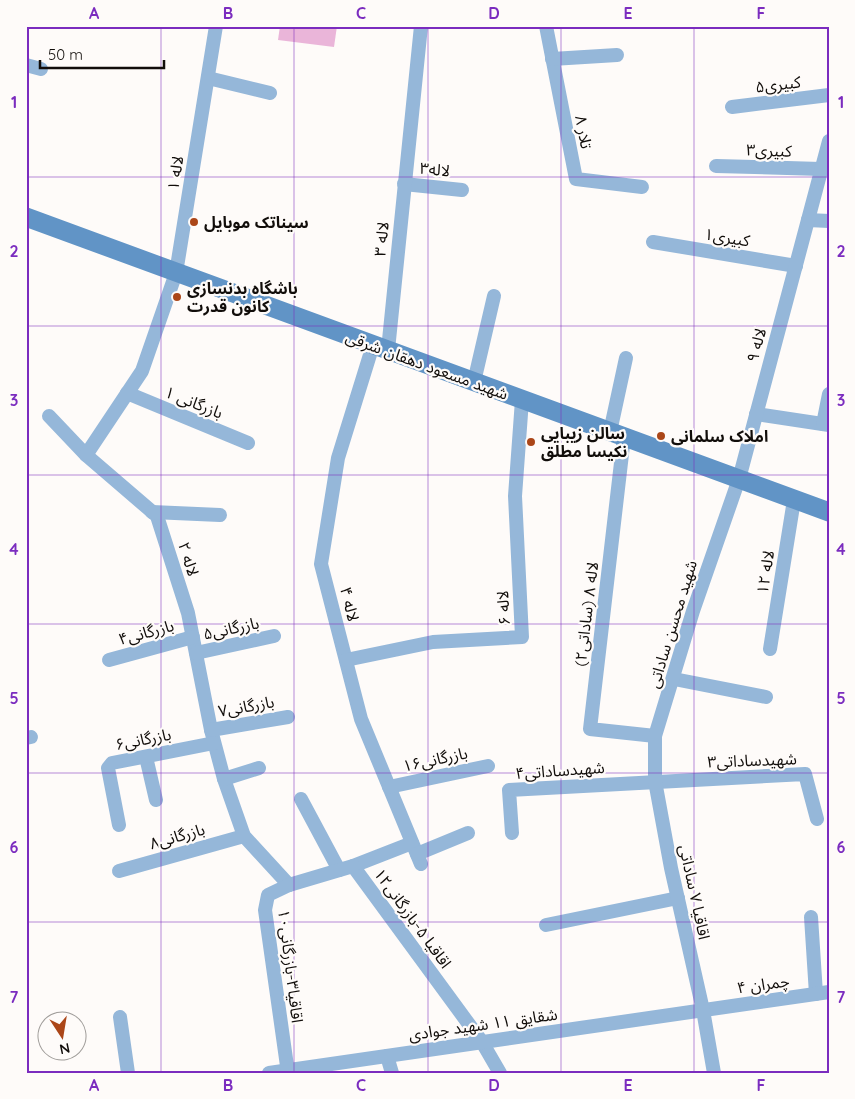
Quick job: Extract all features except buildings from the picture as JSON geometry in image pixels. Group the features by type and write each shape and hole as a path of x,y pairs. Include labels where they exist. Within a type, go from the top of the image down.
{"main road":[{"name":"شهید مسعود دهقان شرقی","path":"26,217 829,512"}],"street":[{"name":"لاله ۱","path":"176,273 216,26"},
{"name":"لاله ۳","path":"380,348 404,184 421,26"},
{"name":"تلار ۸","path":"546,26 576,179 642,187"},
{"path":"552,59 617,54"},
{"path":"26,64 41,69"},
{"path":"208,78 270,93"},
{"name":"کبیری۵","path":"732,107 829,95"},
{"name":"لاله ۹","path":"739,479 829,142"},
{"name":"کبیری۳","path":"716,166 821,169"},
{"name":"لاله۳","path":"404,184 462,190"},
{"path":"808,220 829,221"},
{"name":"کبیری۱","path":"653,242 796,266"},
{"path":"86,455 142,371 176,273"},
{"path":"474,382 494,296"},
{"name":"لاله ۴","path":"380,348 338,458 321,564 361,720 417,854"},
{"path":"617,435 626,358"},
{"name":"بازرگانی ۱","path":"128,393 248,443"},
{"path":"756,414 826,425 829,394"},
{"name":"لاله ۶","path":"346,660 433,642 522,637 515,496 522,400"},
{"name":"لاله ۲","path":"49,416 86,455 157,516 188,613 213,736 224,779 244,836 289,886"},
{"name":"لاله ۸ (ساداتی۲)","path":"617,435 590,729 655,736"},
{"name":"شهید محسن ساداتی","path":"655,782 655,736 674,679 693,611 739,479"},
{"name":"لاله ۱۲","path":"770,649 794,500"},
{"path":"152,512 220,515"},
{"name":"بازرگانی۵","path":"196,653 274,636"},
{"name":"بازرگانی۴","path":"109,660 193,637"},
{"path":"674,679 766,697"},
{"name":"بازرگانی۷","path":"213,736 288,717"},
{"name":"بازرگانی۶","path":"118,825 109,765 146,757 213,736"},
{"path":"146,757 156,800"},
{"name":"بازرگانی۱۶","path":"389,787 488,766"},
{"path":"224,779 259,768"},
{"name":"شهیدساداتی۳","path":"655,782 805,774 817,819"},
{"name":"شهیدساداتی۴","path":"512,833 509,790 655,782"},
{"name":"اقاقیا ۷ ساداتی","path":"655,782 703,1010 714,1073"},
{"path":"301,799 339,870"},
{"name":"اقاقیا ۵-بازرگانی۱۲","path":"468,833 417,854 353,866 482,1042 500,1073"},
{"name":"بازرگانی۸","path":"119,871 244,836"},
{"name":"اقاقیا۳-بازرگانی۱۰","path":"287,1071 265,910 268,895 289,886 353,866"},
{"path":"546,925 678,898"},
{"path":"812,916 822,993"},
{"name":"چمران ۴","path":"703,1010 822,993"},
{"name":"شقایق ۱۱ شهید جوادی","path":"269,1073 703,1010"},
{"path":"120,1017 128,1073"},
{"path":"386,1056 392,1073"}],"place":[{"name":"سیناتک موبایل","path":"194,222"},
{"name":"باشگاه بدنسازی کانون قدرت","path":"177,297"},
{"name":"املاک سلمانی","path":"661,436"},
{"name":"سالن زیبایی نکیسا مطلق","path":"531,442"}]}
